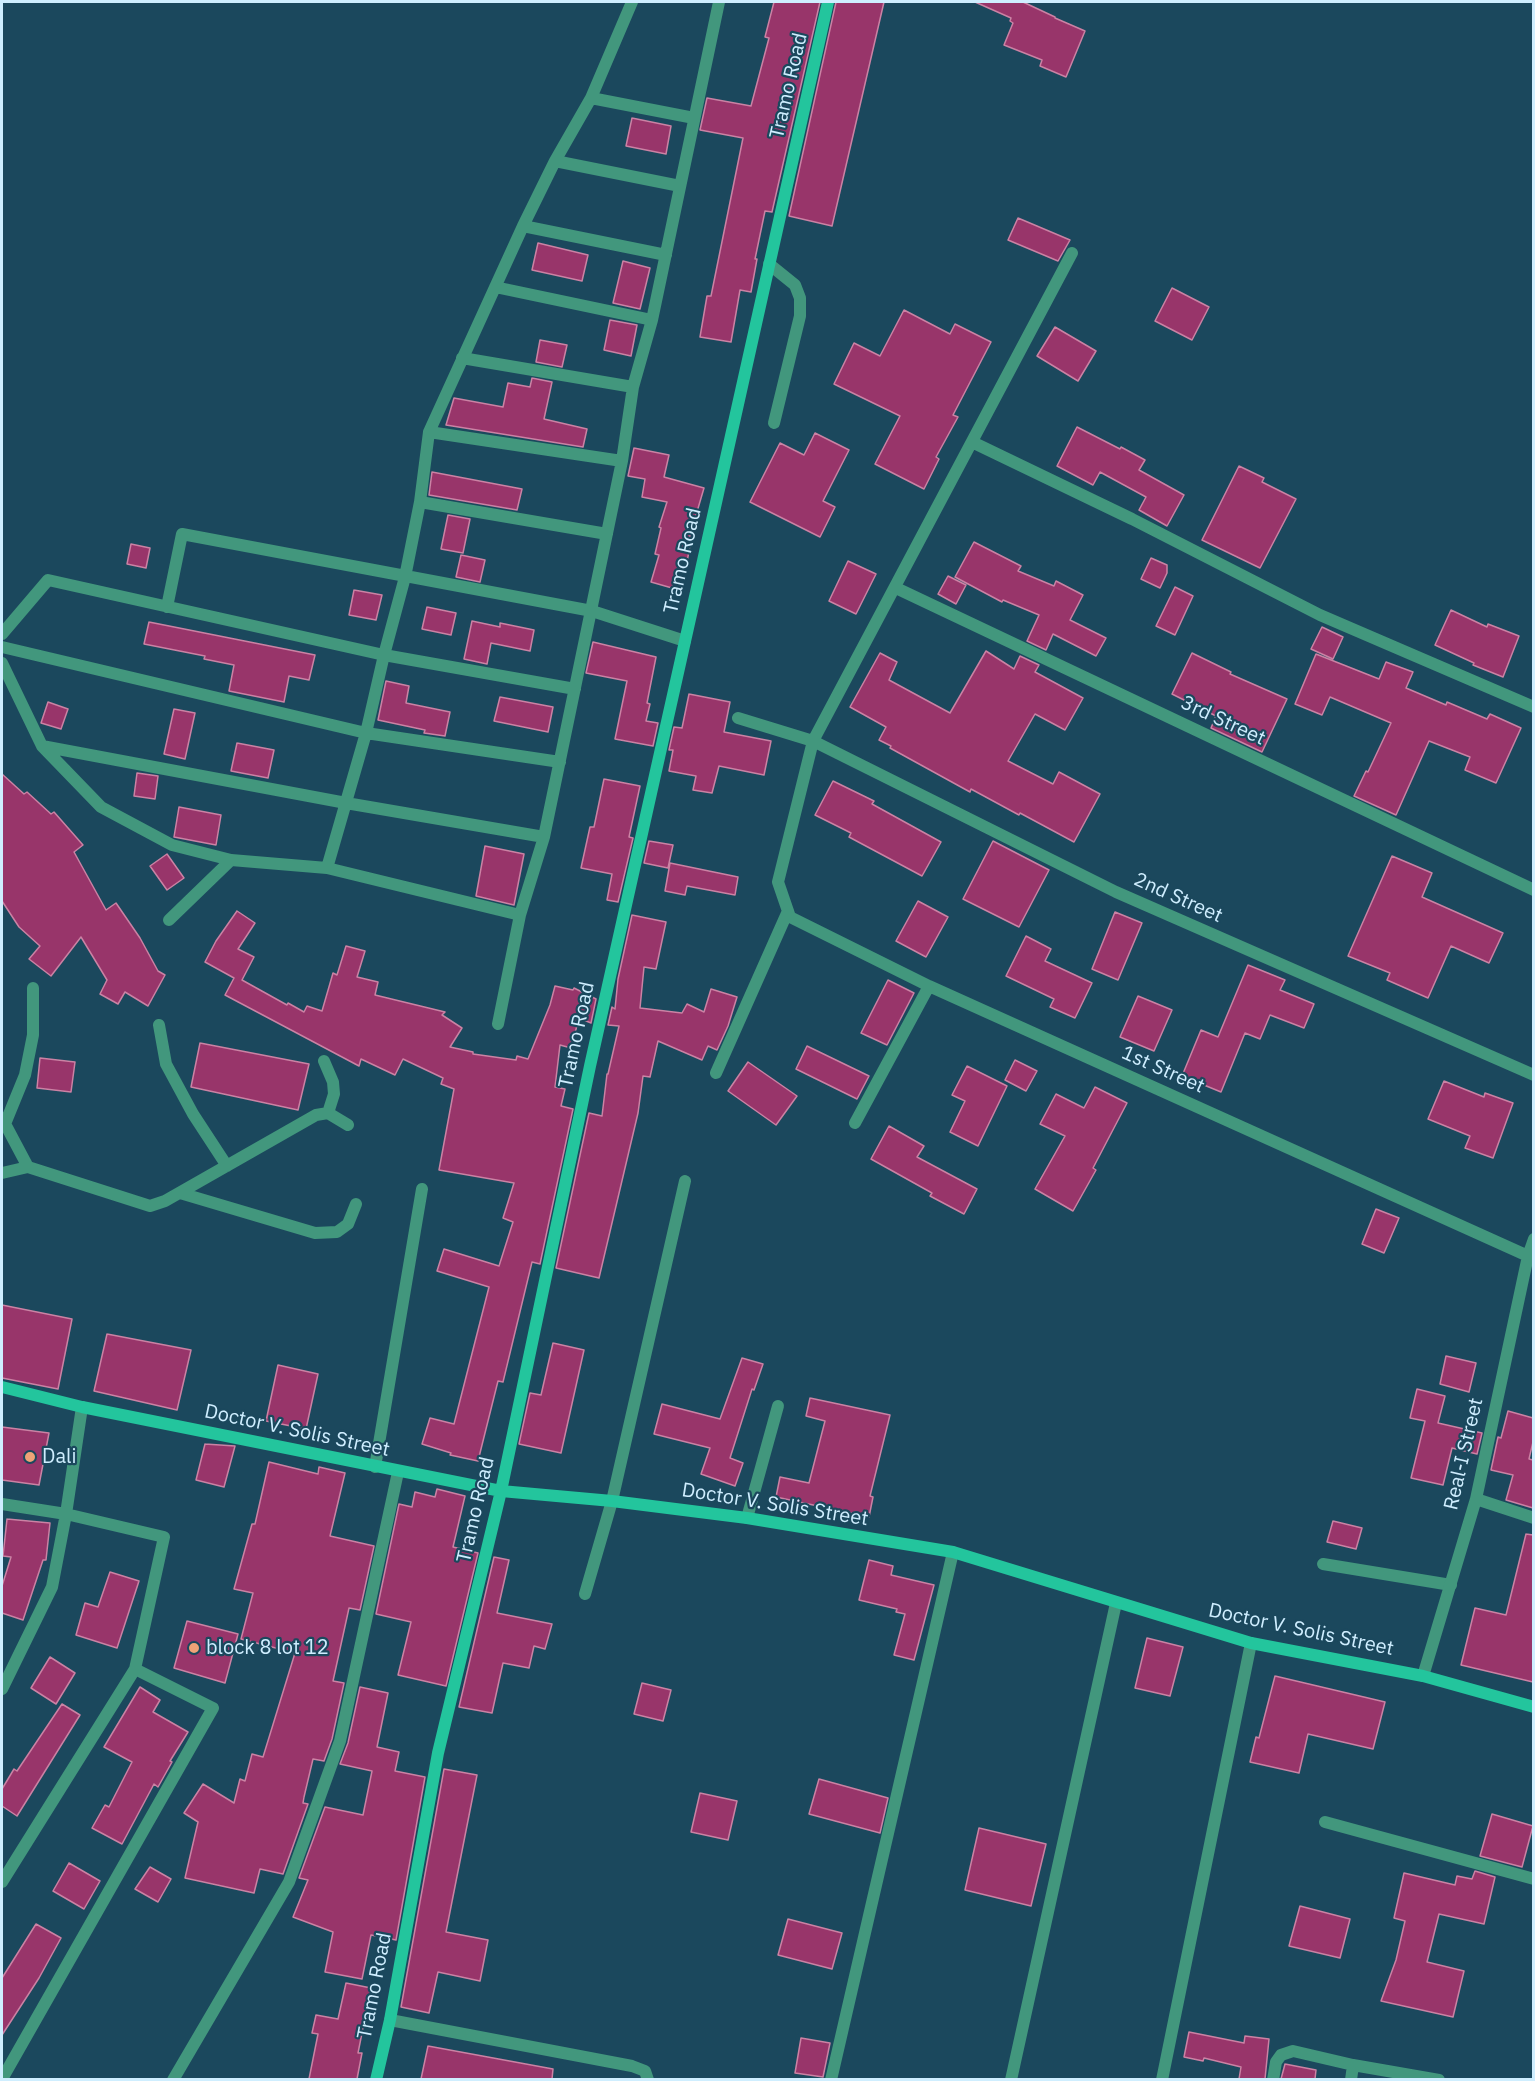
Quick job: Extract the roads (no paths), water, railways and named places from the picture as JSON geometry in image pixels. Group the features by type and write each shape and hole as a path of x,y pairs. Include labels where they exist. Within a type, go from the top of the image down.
{"street":[{"path":"327,868 366,733 405,577 420,502 429,432 555,161 591,98 632,2"},
{"path":"498,1024 520,915 544,837 622,461 633,387 652,320 719,2"},
{"name":"Tramo Road","path":"376,2079 390,2020 438,1753 501,1491 590,1066 828,2"},
{"path":"591,98 694,118"},
{"path":"555,161 680,186"},
{"path":"524,226 666,255"},
{"path":"716,1073 788,911 778,882 813,741 1072,253"},
{"path":"769,264 795,285 800,298 800,316 774,423"},
{"path":"495,287 652,320"},
{"path":"462,358 633,387"},
{"path":"429,432 622,461"},
{"path":"972,442 1132,519 1320,615 1533,707"},
{"path":"420,502 607,534"},
{"path":"167,607 182,534 591,611 685,641"},
{"path":"2,634 48,580 384,655 575,689"},
{"name":"3rd Street","path":"896,588 1533,890"},
{"path":"2,647 366,733 560,762"},
{"path":"2,663 42,746 101,807 172,845 231,860 327,868 520,915"},
{"name":"2nd Street","path":"738,718 813,741 1116,892 1533,1075"},
{"path":"42,746 346,803 544,837"},
{"path":"169,920 231,860"},
{"name":"1st Street","path":"788,911 790,917 929,986 1528,1256"},
{"path":"855,1123 929,986"},
{"path":"28,1167 3,1119 25,1074 33,1035 33,988"},
{"path":"159,1024 166,1064 193,1114 227,1166"},
{"path":"324,1061 333,1082 334,1094 328,1113"},
{"path":"2,1173 28,1167 150,1206 180,1193 315,1115 328,1113 348,1125"},
{"path":"585,1594 612,1501 685,1181"},
{"path":"375,1467 422,1189"},
{"path":"180,1193 321,1234 337,1232 348,1224 356,1204"},
{"name":"Real-I Street","path":"1424,1676 1476,1499 1533,1239"},
{"name":"Doctor V. Solis Street","path":"2,1387 82,1407 501,1491 612,1501 747,1518 952,1552 1251,1643 1424,1676 1533,1707"},
{"path":"747,1518 778,1406"},
{"path":"2,1689 52,1587 66,1514 82,1407"},
{"path":"173,2079 289,1882 340,1741 398,1472"},
{"path":"1476,1499 1533,1518"},
{"path":"2,1504 66,1514 164,1537 135,1669 2,1882"},
{"path":"831,2079 952,1552"},
{"path":"1323,1564 1450,1585"},
{"path":"1011,2079 1116,1603"},
{"path":"1162,2079 1251,1643"},
{"path":"2,2079 213,1708 135,1669"},
{"path":"1325,1822 1533,1879"},
{"path":"390,2020 632,2066 645,2071 648,2079"},
{"path":"1273,2079 1276,2062 1281,2055 1293,2051 1353,2066 1439,2079"},
{"path":"1351,2079 1353,2066"}],"place":[{"name":"Dali","path":"30,1457"},
{"name":"block 8 lot 12","path":"194,1648"}]}
